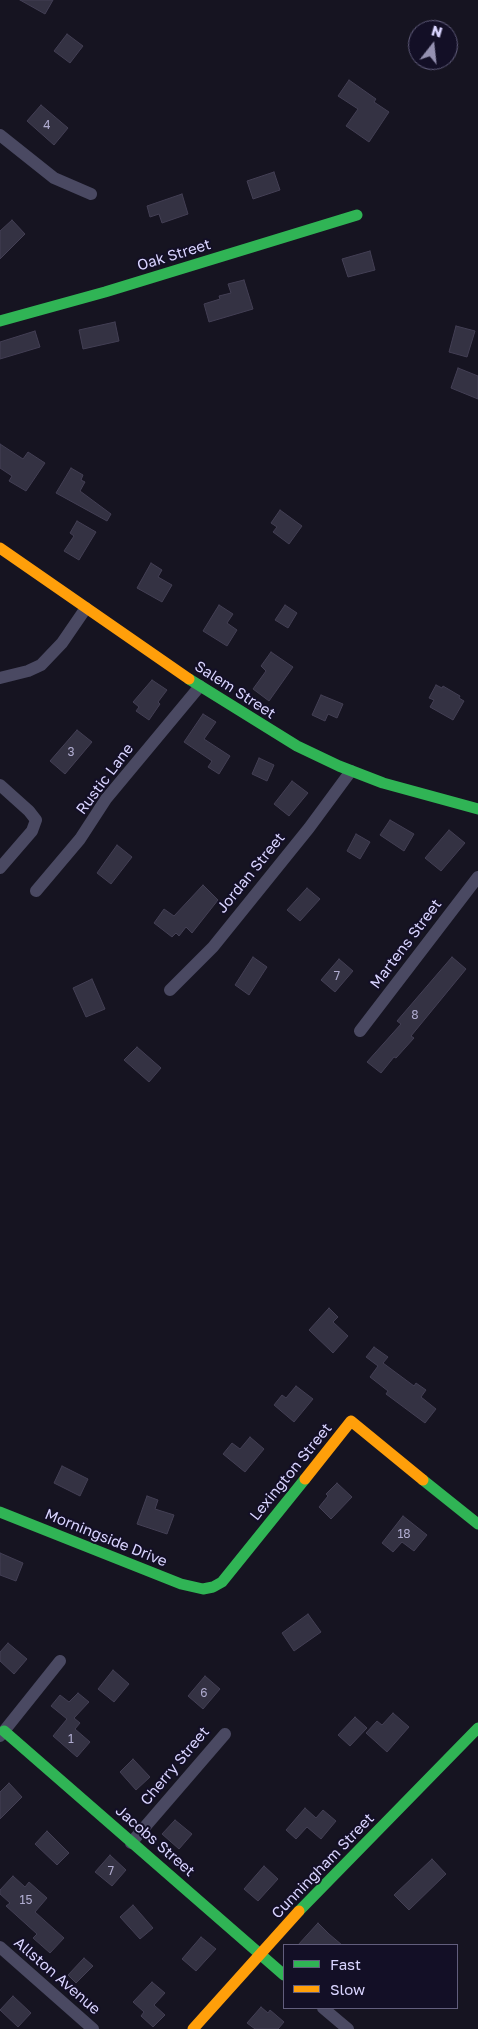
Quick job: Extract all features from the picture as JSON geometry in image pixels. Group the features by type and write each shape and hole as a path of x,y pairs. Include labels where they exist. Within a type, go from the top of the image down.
{"street":[{"path":"0,135 54,178 91,194"},
{"name":"Oak Street","path":"0,321 114,289 357,215"},
{"name":"Salem Street","path":"0,548 200,686 289,742 351,771 383,783 478,809"},
{"path":"0,678 28,671 41,665 62,643 86,608"},
{"name":"Rustic Lane","path":"36,891 80,839 106,800 200,686"},
{"name":"Jordan Street","path":"170,990 214,947 309,828 351,771"},
{"path":"0,785 30,811 36,820 32,831 0,868"},
{"name":"Martens Street","path":"360,1031 478,877"},
{"name":"Lexington Street","path":"202,1589 213,1587 222,1582 351,1421 478,1524"},
{"name":"Morningside Drive","path":"0,1512 181,1584 202,1589"},
{"path":"2,1733 60,1661"},
{"name":"Cunningham Street","path":"193,2029 294,1916 478,1728"},
{"name":"Jacobs Street","path":"2,1733 283,1974"},
{"name":"Cherry Street","path":"131,1843 224,1734"},
{"name":"Allston Avenue","path":"0,1947 93,2029"},
{"path":"324,2009 348,2029"}],"building":[{"path":"20,0 53,0 45,14"},
{"path":"67,34 83,46 70,63 54,51"},
{"path":"349,80 376,99 374,102 389,112 369,142 346,126 358,109 338,96"},
{"path":"41,105 68,128 54,145 27,121"},
{"path":"274,172 280,190 253,199 247,181"},
{"path":"182,194 188,214 162,223 159,214 150,217 147,206"},
{"path":"12,220 25,234 0,259 0,231"},
{"path":"370,251 375,270 348,277 342,259"},
{"path":"244,280 253,309 209,322 204,304 220,299 219,296 231,293 228,284"},
{"path":"115,322 119,341 83,349 79,330"},
{"path":"456,326 475,331 467,357 449,352"},
{"path":"35,331 40,347 0,359 0,342"},
{"path":"458,368 478,376 478,399 451,388"},
{"path":"0,444 23,459 28,452 45,463 26,491 9,481 12,476 0,468"},
{"path":"71,468 83,475 81,480 85,482 80,491 111,514 107,521 56,493"},
{"path":"280,510 302,526 289,544 273,532 277,527 271,523"},
{"path":"77,521 96,532 79,560 64,551 74,536 70,533"},
{"path":"151,563 162,570 158,577 172,585 162,602 137,588"},
{"path":"219,605 233,614 227,623 237,630 227,646 203,631"},
{"path":"285,605 297,613 288,628 275,620"},
{"path":"271,652 293,667 269,701 253,689 266,671 261,666"},
{"path":"152,680 167,690 158,702 160,704 149,720 136,711 139,707 133,702"},
{"path":"436,685 442,688 443,686 460,696 459,698 464,701 453,720 430,707 434,700 429,698"},
{"path":"321,695 343,704 337,718 328,714 325,721 312,715"},
{"path":"203,714 216,722 204,739 230,756 219,774 208,767 212,761 184,742"},
{"path":"77,730 92,742 65,774 50,761"},
{"path":"259,758 274,765 267,781 252,774"},
{"path":"292,781 308,793 289,816 274,804"},
{"path":"390,820 414,834 404,851 380,835"},
{"path":"449,830 465,843 441,871 425,858"},
{"path":"356,834 370,842 360,859 347,851"},
{"path":"117,845 132,857 111,884 97,873"},
{"path":"203,885 218,900 192,933 186,927 179,936 176,933 172,937 154,923 164,909 174,916"},
{"path":"307,888 320,899 300,921 287,910"},
{"path":"253,957 267,967 249,995 235,985"},
{"path":"452,957 466,969 411,1036 414,1038 396,1058 394,1057 381,1073 367,1062 401,1024 397,1021"},
{"path":"339,959 353,971 335,992 321,980"},
{"path":"92,979 105,1009 86,1017 73,988"},
{"path":"137,1047 161,1068 149,1082 124,1060"},
{"path":"329,1308 338,1317 333,1322 348,1336 333,1353 309,1330"},
{"path":"374,1347 388,1357 383,1363 414,1386 416,1383 426,1390 421,1397 436,1409 425,1423 386,1394 388,1391 370,1377 378,1366 366,1357"},
{"path":"296,1386 313,1399 294,1422 274,1405 282,1395 286,1398"},
{"path":"250,1437 264,1449 245,1472 223,1454 232,1443 240,1449"},
{"path":"62,1466 88,1479 80,1496 54,1483"},
{"path":"337,1483 352,1497 331,1519 319,1507 328,1496 326,1494"},
{"path":"147,1496 158,1500 155,1509 174,1515 167,1534 137,1524"},
{"path":"403,1516 427,1535 414,1551 402,1542 393,1552 382,1543"},
{"path":"0,1553 23,1563 16,1581 0,1575"},
{"path":"308,1614 321,1632 294,1651 282,1633"},
{"path":"8,1643 27,1659 14,1674 0,1661 0,1652"},
{"path":"113,1670 129,1684 114,1702 98,1689"},
{"path":"205,1676 220,1689 203,1709 188,1696"},
{"path":"78,1693 89,1702 74,1718 80,1723 75,1729 90,1742 77,1757 53,1736 67,1719 51,1706 60,1695 69,1702"},
{"path":"393,1713 409,1727 387,1752 366,1733 377,1721 382,1725"},
{"path":"355,1717 367,1728 350,1746 338,1735"},
{"path":"133,1759 150,1777 136,1790 120,1772"},
{"path":"9,1783 22,1797 0,1819 0,1792"},
{"path":"305,1808 316,1818 323,1810 336,1821 321,1839 307,1827 296,1839 286,1830"},
{"path":"175,1820 192,1834 179,1849 162,1834"},
{"path":"47,1831 69,1853 57,1865 35,1844"},
{"path":"110,1855 126,1870 112,1886 95,1872"},
{"path":"432,1859 446,1874 409,1910 394,1895"},
{"path":"264,1866 278,1879 258,1901 244,1889"},
{"path":"13,1876 25,1887 29,1882 47,1898 35,1912 64,1938 50,1953 33,1938 37,1934 6,1906 10,1903 0,1894 0,1890"},
{"path":"133,1905 153,1928 140,1939 120,1917"},
{"path":"318,1923 341,1944 299,1944"},
{"path":"201,1937 216,1949 196,1971 182,1959"},
{"path":"84,1958 93,1966 76,1983 68,1975"},
{"path":"152,1982 165,1993 154,2005 165,2015 153,2027 141,2016 144,2012 133,2002"},
{"path":"13,1996 31,2013 18,2027 0,2010"},
{"path":"261,2007 268,2013 270,2010 284,2022 278,2029 255,2029 247,2023"}],"traffic: fast":[{"path":"0,321 105,292 357,215"},
{"path":"189,679 297,746 339,766 383,783 478,809"},
{"path":"0,1512 181,1584 203,1589 213,1587 222,1582 305,1479"},
{"path":"423,1480 478,1524"},
{"path":"299,1911 478,1728"},
{"path":"4,1731 283,1974"}],"traffic: slow":[{"path":"0,548 189,679"},
{"path":"305,1479 351,1421 423,1480"},
{"path":"193,2029 299,1911"}]}
